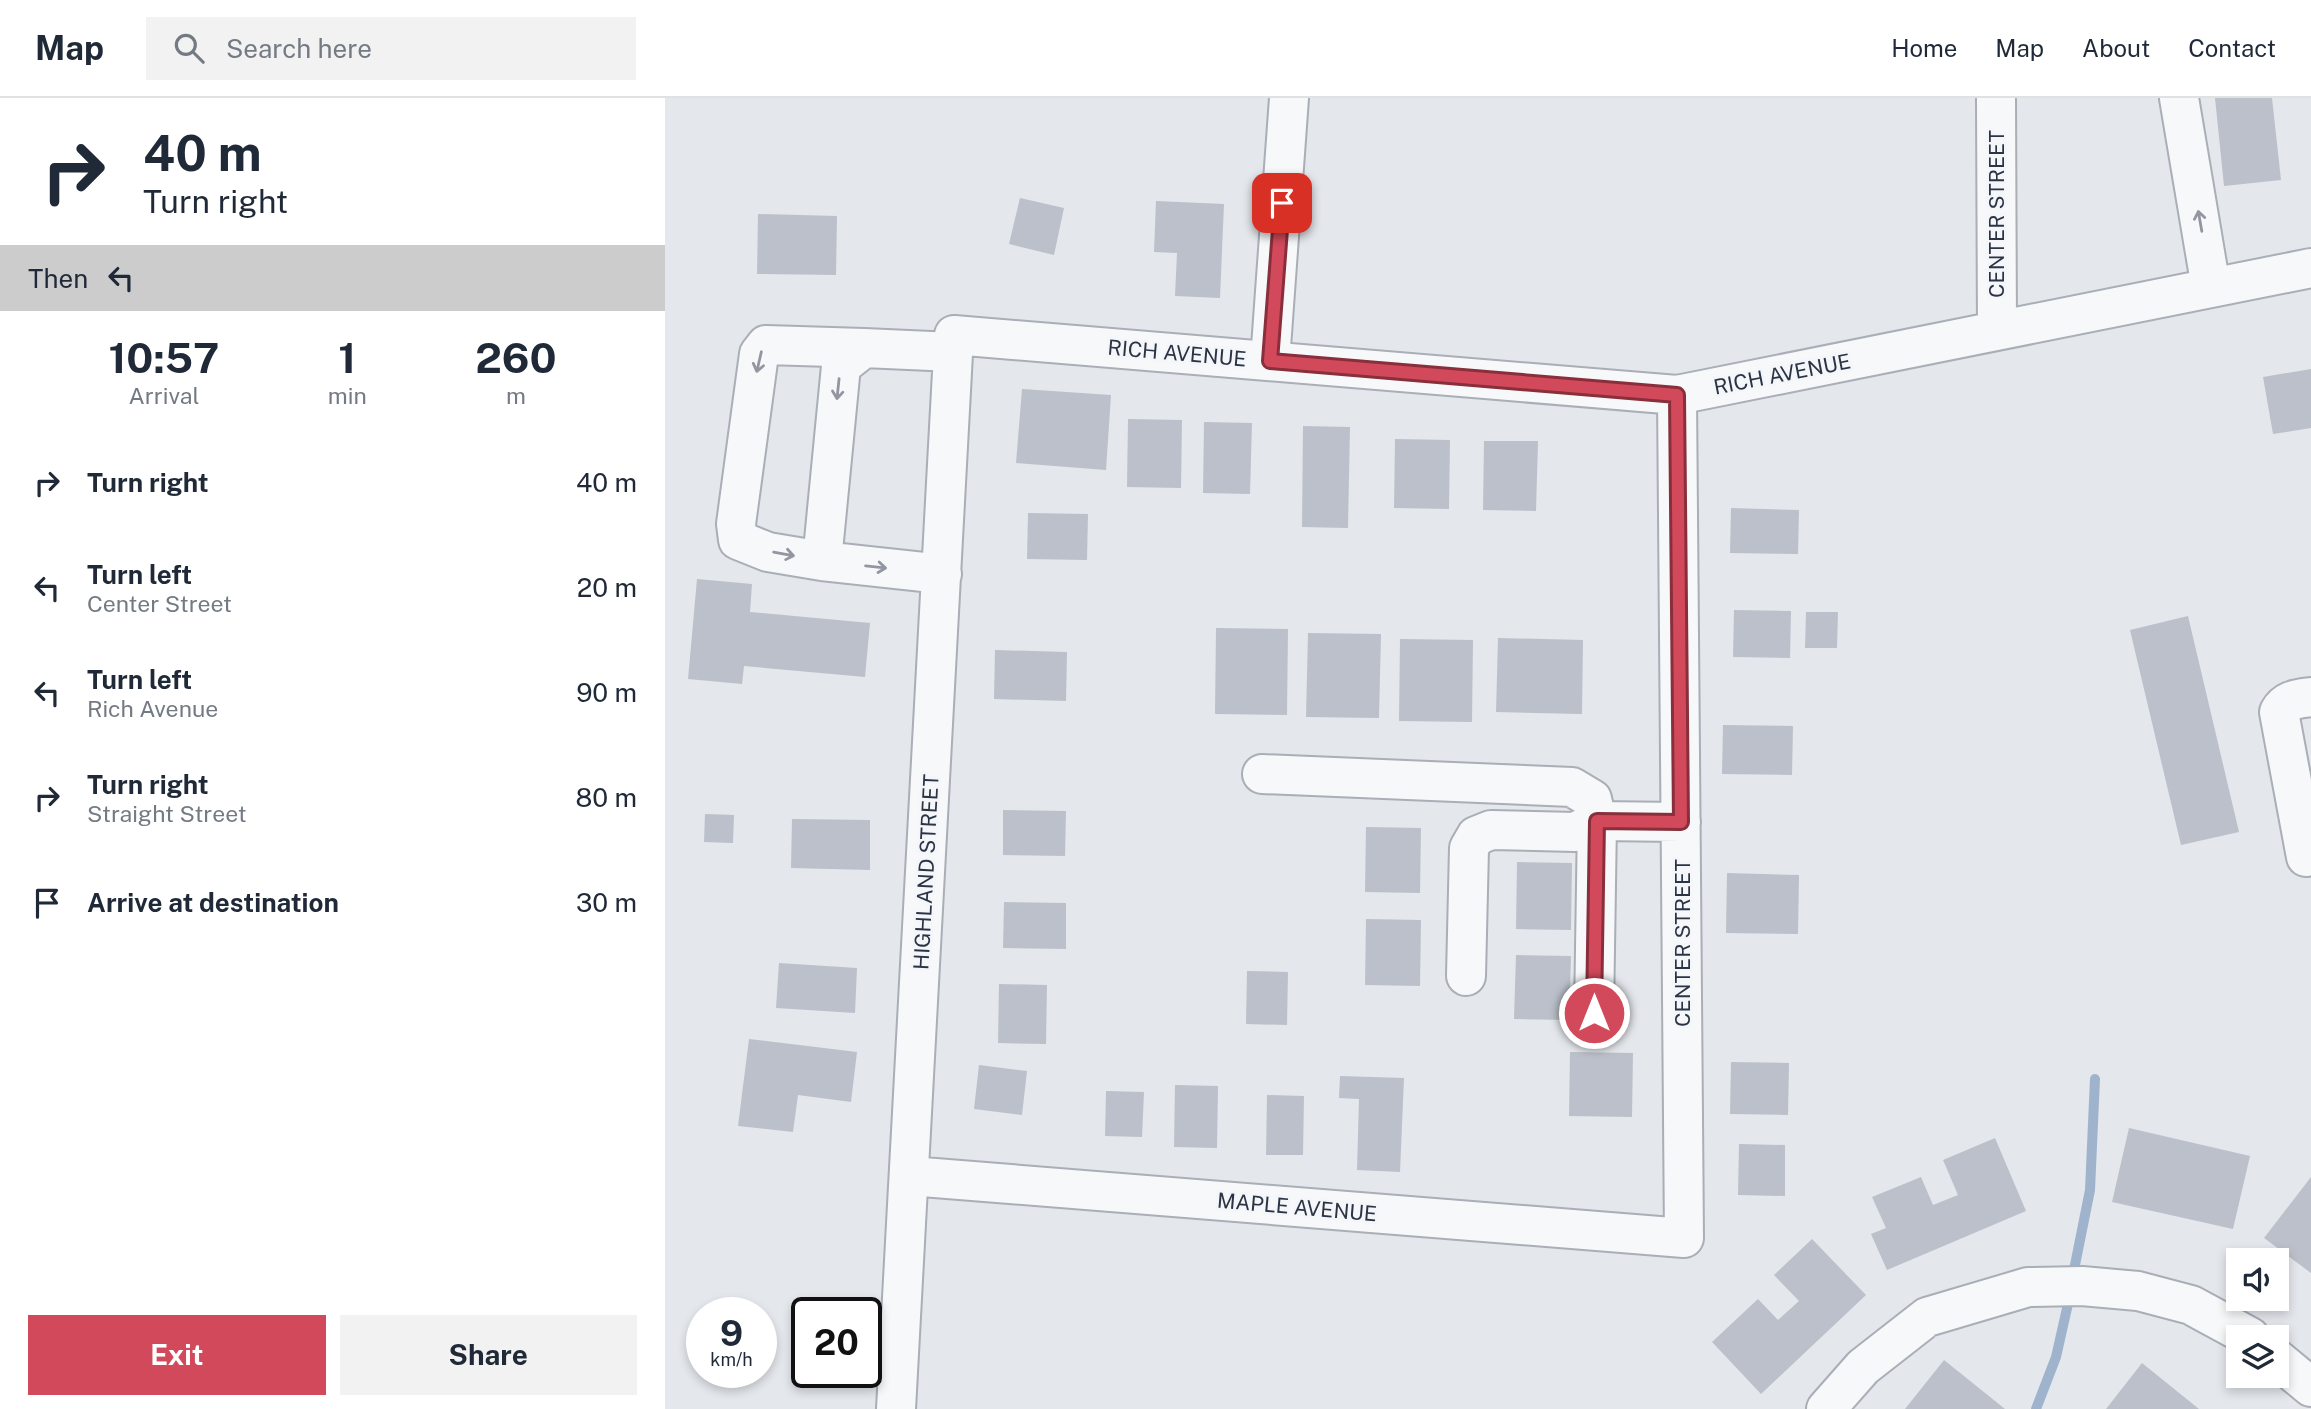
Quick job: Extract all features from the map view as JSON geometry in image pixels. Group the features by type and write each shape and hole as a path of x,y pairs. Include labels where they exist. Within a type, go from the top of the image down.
{"street":[{"path":"1270,361 1289,98"},
{"name":"CENTER STREET","path":"1996,98 1997,331"},
{"path":"2179,98 2211,288"},
{"name":"RICH AVENUE","path":"822,561 768,552 738,540 736,524 759,354 766,345 864,348 954,343 1270,361 1677,395 2311,268"},
{"name":"HIGHLAND STREET","path":"896,1409 954,343"},
{"path":"864,348 841,366 822,561 942,574"},
{"name":"CENTER STREET","path":"1677,395 1684,1238"},
{"path":"2306,857 2279,712 2289,701 2311,696"},
{"path":"1262,774 1572,787 1592,799 1597,821 1594,1013"},
{"path":"1466,976 1469,848 1476,835 1491,830 1575,832 1597,821 1681,822"},
{"name":"MAPLE AVENUE","path":"910,1176 1684,1238"},
{"path":"1826,1409 1863,1367 1927,1317 2028,1287 2082,1286 2138,1291 2192,1304 2229,1325"},
{"path":"2289,1369 2311,1387"}],"building":[{"path":"2215,98 2272,98 2281,180 2224,186"},
{"path":"1020,198 1064,208 1054,255 1009,244"},
{"path":"1156,201 1224,204 1220,298 1175,296 1177,253 1154,252"},
{"path":"758,214 837,216 836,275 757,274"},
{"path":"2311,369 2311,428 2273,434 2263,377"},
{"path":"1022,389 1111,395 1106,470 1016,463"},
{"path":"1128,419 1182,420 1181,488 1127,487"},
{"path":"1204,422 1252,423 1250,494 1203,493"},
{"path":"1303,426 1350,427 1348,528 1302,527"},
{"path":"1395,439 1450,440 1449,509 1394,508"},
{"path":"1484,441 1538,441 1536,511 1483,510"},
{"path":"1731,508 1799,510 1798,554 1730,553"},
{"path":"1028,513 1088,514 1087,560 1027,559"},
{"path":"697,579 752,584 750,612 870,623 865,677 744,666 742,684 688,679"},
{"path":"1734,610 1791,611 1790,658 1733,657"},
{"path":"1806,612 1838,612 1837,648 1805,648"},
{"path":"2188,616 2239,832 2181,845 2130,630"},
{"path":"1216,628 1288,629 1287,715 1215,714"},
{"path":"1308,633 1381,634 1379,718 1306,717"},
{"path":"1498,638 1583,640 1582,714 1496,712"},
{"path":"1400,639 1473,640 1472,722 1399,721"},
{"path":"995,650 1067,652 1066,701 994,699"},
{"path":"1723,725 1793,726 1792,775 1722,774"},
{"path":"1003,810 1066,811 1065,856 1003,855"},
{"path":"705,814 734,815 733,843 704,842"},
{"path":"792,819 870,820 870,870 791,868"},
{"path":"1366,827 1421,828 1420,893 1365,892"},
{"path":"1517,862 1572,863 1571,930 1516,929"},
{"path":"1727,873 1799,875 1798,934 1726,933"},
{"path":"1004,902 1066,903 1066,949 1003,948"},
{"path":"1366,919 1421,920 1420,986 1365,985"},
{"path":"1516,955 1571,956 1569,1020 1514,1019"},
{"path":"779,963 857,968 855,1013 776,1008"},
{"path":"1247,971 1288,972 1287,1025 1246,1024"},
{"path":"999,984 1047,985 1046,1044 998,1043"},
{"path":"749,1039 857,1052 851,1102 798,1095 793,1132 738,1126"},
{"path":"1570,1052 1633,1053 1632,1117 1569,1116"},
{"path":"1731,1062 1789,1063 1788,1115 1730,1114"},
{"path":"979,1065 1027,1071 1022,1115 974,1109"},
{"path":"1340,1076 1404,1078 1400,1172 1357,1170 1359,1099 1339,1098"},
{"path":"1175,1085 1218,1086 1217,1148 1174,1147"},
{"path":"1106,1091 1144,1092 1142,1137 1105,1136"},
{"path":"1267,1095 1304,1096 1303,1155 1266,1155"},
{"path":"2129,1128 2250,1156 2233,1229 2112,1202"},
{"path":"1995,1138 2026,1211 1887,1270 1871,1234 1886,1228 1872,1197 1921,1177 1933,1205 1958,1195 1943,1160"},
{"path":"1739,1144 1785,1145 1785,1196 1738,1195"},
{"path":"2311,1177 2311,1273 2289,1257 2289,1248 2277,1248 2264,1238"},
{"path":"1812,1239 1866,1295 1761,1394 1712,1342 1758,1299 1778,1320 1799,1301 1774,1275"},
{"path":"1944,1360 2005,1409 1905,1409"},
{"path":"2142,1363 2199,1409 2106,1409"}],"waterway":[{"path":"2072,1280 2090,1190 2095,1079"},
{"path":"2036,1409 2056,1357 2070,1295"}],"route":[{"path":"1282,203 1270,361 1677,395 1681,822 1597,821 1594,1013"}]}
